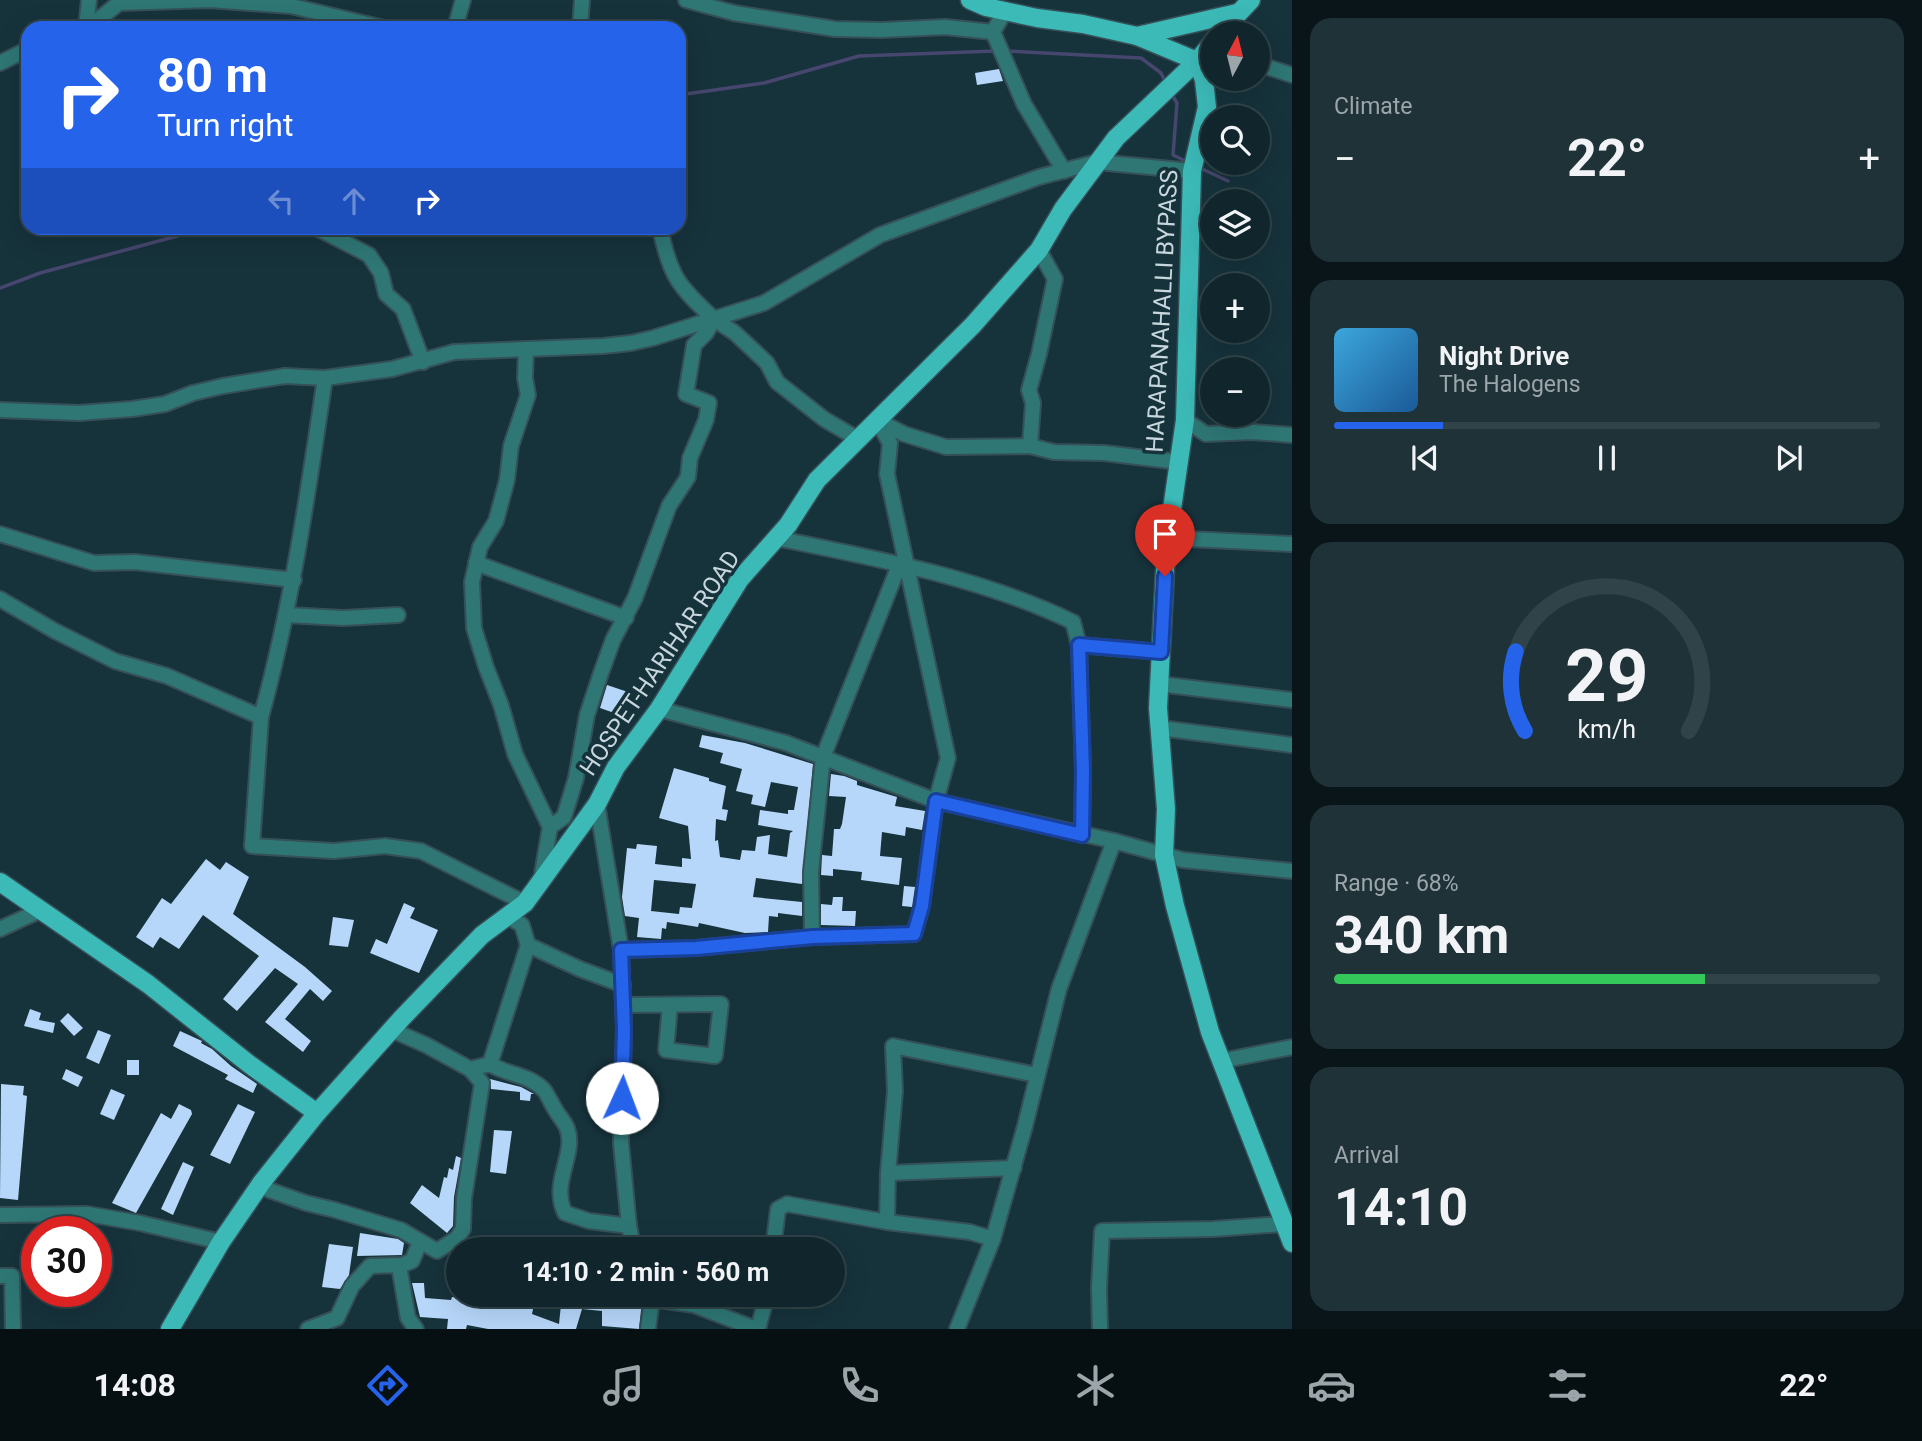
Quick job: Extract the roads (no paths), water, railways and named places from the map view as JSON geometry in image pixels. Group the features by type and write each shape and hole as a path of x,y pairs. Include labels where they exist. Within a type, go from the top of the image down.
{"main road":[{"path":"971,0 1037,18 1083,24 1137,36 1197,61"},
{"path":"1230,21 1251,0"},
{"path":"1233,21 1237,13"},
{"path":"1137,36 1237,13"},
{"name":"HOSPET-HARIHAR ROAD","path":"170,1329 221,1242 262,1182 317,1113 482,935 525,903 597,804 616,767 659,709 740,579 788,525 817,480 973,325 1039,250 1063,209 1116,138 1200,57"},
{"name":"HARAPANAHALLI BYPASS","path":"1197,61 1204,80 1207,105"},
{"name":"HARAPANAHALLI BYPASS","path":"1200,137 1192,171 1185,421 1168,538 1159,684 1166,809 1164,855 1178,919 1210,1032 1292,1243"},
{"path":"0,882 148,984 249,1064 317,1113"}],"street":[{"path":"88,21 89,0"},
{"path":"96,21 119,3 210,0 291,6 354,21"},
{"path":"457,21 463,0"},
{"path":"580,21 582,0"},
{"path":"686,0 734,13 835,29 944,27 993,32"},
{"path":"993,32 1005,10"},
{"path":"993,32 1024,104 1064,171"},
{"path":"0,63 21,52"},
{"path":"1270,68 1292,75"},
{"path":"0,410 79,413 132,410 165,404 193,393 223,386 285,376 325,378 392,369 454,352 631,343 764,303 880,235 1040,177 1097,162 1192,171"},
{"path":"330,235 369,255 381,273 386,294 402,309 423,362"},
{"path":"661,235 667,262 685,293 767,363 777,382 824,419 858,439"},
{"path":"1030,446 1034,403 1029,390 1040,354 1055,279 1039,250"},
{"path":"550,828 564,817 576,778 587,715 613,640 626,618 669,506 688,477 690,458 706,420 709,403 686,394 694,345 706,333 714,319"},
{"path":"526,349 525,378 528,395 511,446 507,480 496,521 480,547 472,582 474,628 515,754 550,828 540,881"},
{"path":"325,378 294,580 261,717 252,845 334,851 385,846 421,851 525,903"},
{"path":"877,420 904,434 946,447 1030,446 1054,453 1104,453 1179,462"},
{"path":"621,950 696,948 813,937 914,934 922,906 936,801 948,758 904,564 887,474 890,443 877,420"},
{"path":"1185,421 1206,434 1253,432 1292,435"},
{"path":"0,534 94,563 135,562 294,580"},
{"path":"776,538 904,564 1031,602 1073,622 1079,645 1082,835"},
{"path":"1168,538 1292,544"},
{"path":"476,563 626,618"},
{"path":"813,937 811,872 823,757 904,564"},
{"path":"0,599 115,661 167,676 261,717"},
{"path":"287,615 343,618 398,615"},
{"path":"1079,645 1161,652"},
{"path":"1159,684 1292,700"},
{"path":"659,709 786,743 936,801 1114,841 1183,860 1292,871"},
{"path":"1160,727 1292,746"},
{"path":"597,804 621,950 621,1143 631,1237"},
{"path":"957,1329 993,1239 1014,1168 1059,989 1114,841"},
{"path":"0,929 41,911"},
{"path":"490,1064 528,945 522,925 507,916"},
{"path":"528,945 623,985"},
{"path":"623,1005 721,1004 715,1056 666,1050 670,1006"},
{"path":"392,1030 470,1069 482,1083 464,1198 463,1229 457,1238 437,1251"},
{"path":"887,1222 895,1091 893,1046 1037,1075"},
{"path":"1221,1061 1292,1047"},
{"path":"470,1069 490,1064"},
{"path":"490,1064 498,1070 525,1077 544,1090 567,1129 567,1151 559,1194 565,1213 589,1221 629,1226"},
{"path":"888,1173 1014,1168"},
{"path":"262,1182 269,1190 401,1230 437,1251 446,1252"},
{"path":"775,1237 778,1209 787,1204 887,1222 970,1232 993,1239"},
{"path":"0,1215 87,1214 221,1242"},
{"path":"1100,1329 1102,1231 1213,1229 1284,1224"},
{"path":"308,1329 337,1318 352,1286 370,1266 399,1266 412,1261 421,1242"},
{"path":"399,1266 408,1318 416,1329"},
{"path":"0,1276 12,1276 13,1329"},
{"path":"648,1329 650,1307"},
{"path":"699,1307 757,1329 763,1307"}],"waterway":[{"path":"686,94 764,83 859,56 996,51"},
{"path":"1007,51 1141,58 1161,73 1166,83"},
{"path":"1171,93 1177,103 1173,155 1188,162"},
{"path":"1198,167 1228,181"},
{"path":"0,288 40,273 181,235"}]}
